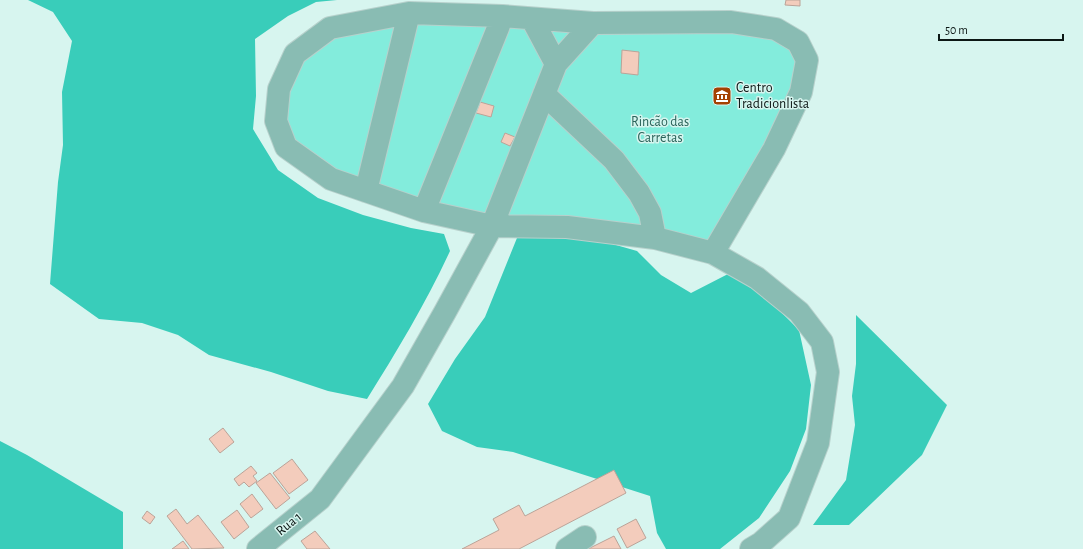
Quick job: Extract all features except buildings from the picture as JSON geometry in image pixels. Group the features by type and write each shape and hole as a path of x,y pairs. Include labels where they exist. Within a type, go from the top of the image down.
{"street":[{"path":"366,192 410,14"},
{"path":"713,253 774,149 801,92 806,60 798,42 776,29 731,22 593,24 502,16 410,14 330,28 295,54 278,89 276,121 286,147 331,179 424,211 492,226 567,227 655,238 713,253 757,278 800,312 822,342 828,372 818,443 789,518 761,543 751,549"},
{"path":"424,211 502,16"},
{"path":"532,19 556,64 593,24"},
{"name":"Rua 1","path":"258,549 320,499 403,386 492,226 556,64"},
{"path":"544,94 614,160 639,193 650,213 655,238"}],"green space":[{"path":"28,0 337,0 316,2 288,16 255,39 256,96 253,129 278,170 318,198 363,215 411,228 444,234 450,251 411,326 367,399 328,391 271,372 209,355 178,335 142,323 99,319 50,284 58,182 63,145 62,92 72,41 53,12"},
{"name":"Rincão das Carretas","path":"409,13 776,29 807,60 713,253 424,211 286,147 279,89 330,28"},
{"path":"519,233 588,237 637,251 661,275 691,293 728,274 766,297 799,330 811,385 806,429 790,471 759,518 720,549 666,549 657,533 650,496 513,452 477,447 442,431 428,404 455,359 485,317"},
{"path":"856,315 947,405 922,455 849,525 813,525 846,480 855,425 852,396 856,364"},
{"path":"0,441 27,455 123,512 123,549 0,549"}],"place":[{"name":"Centro Tradicionlista","path":"722,96"}]}
